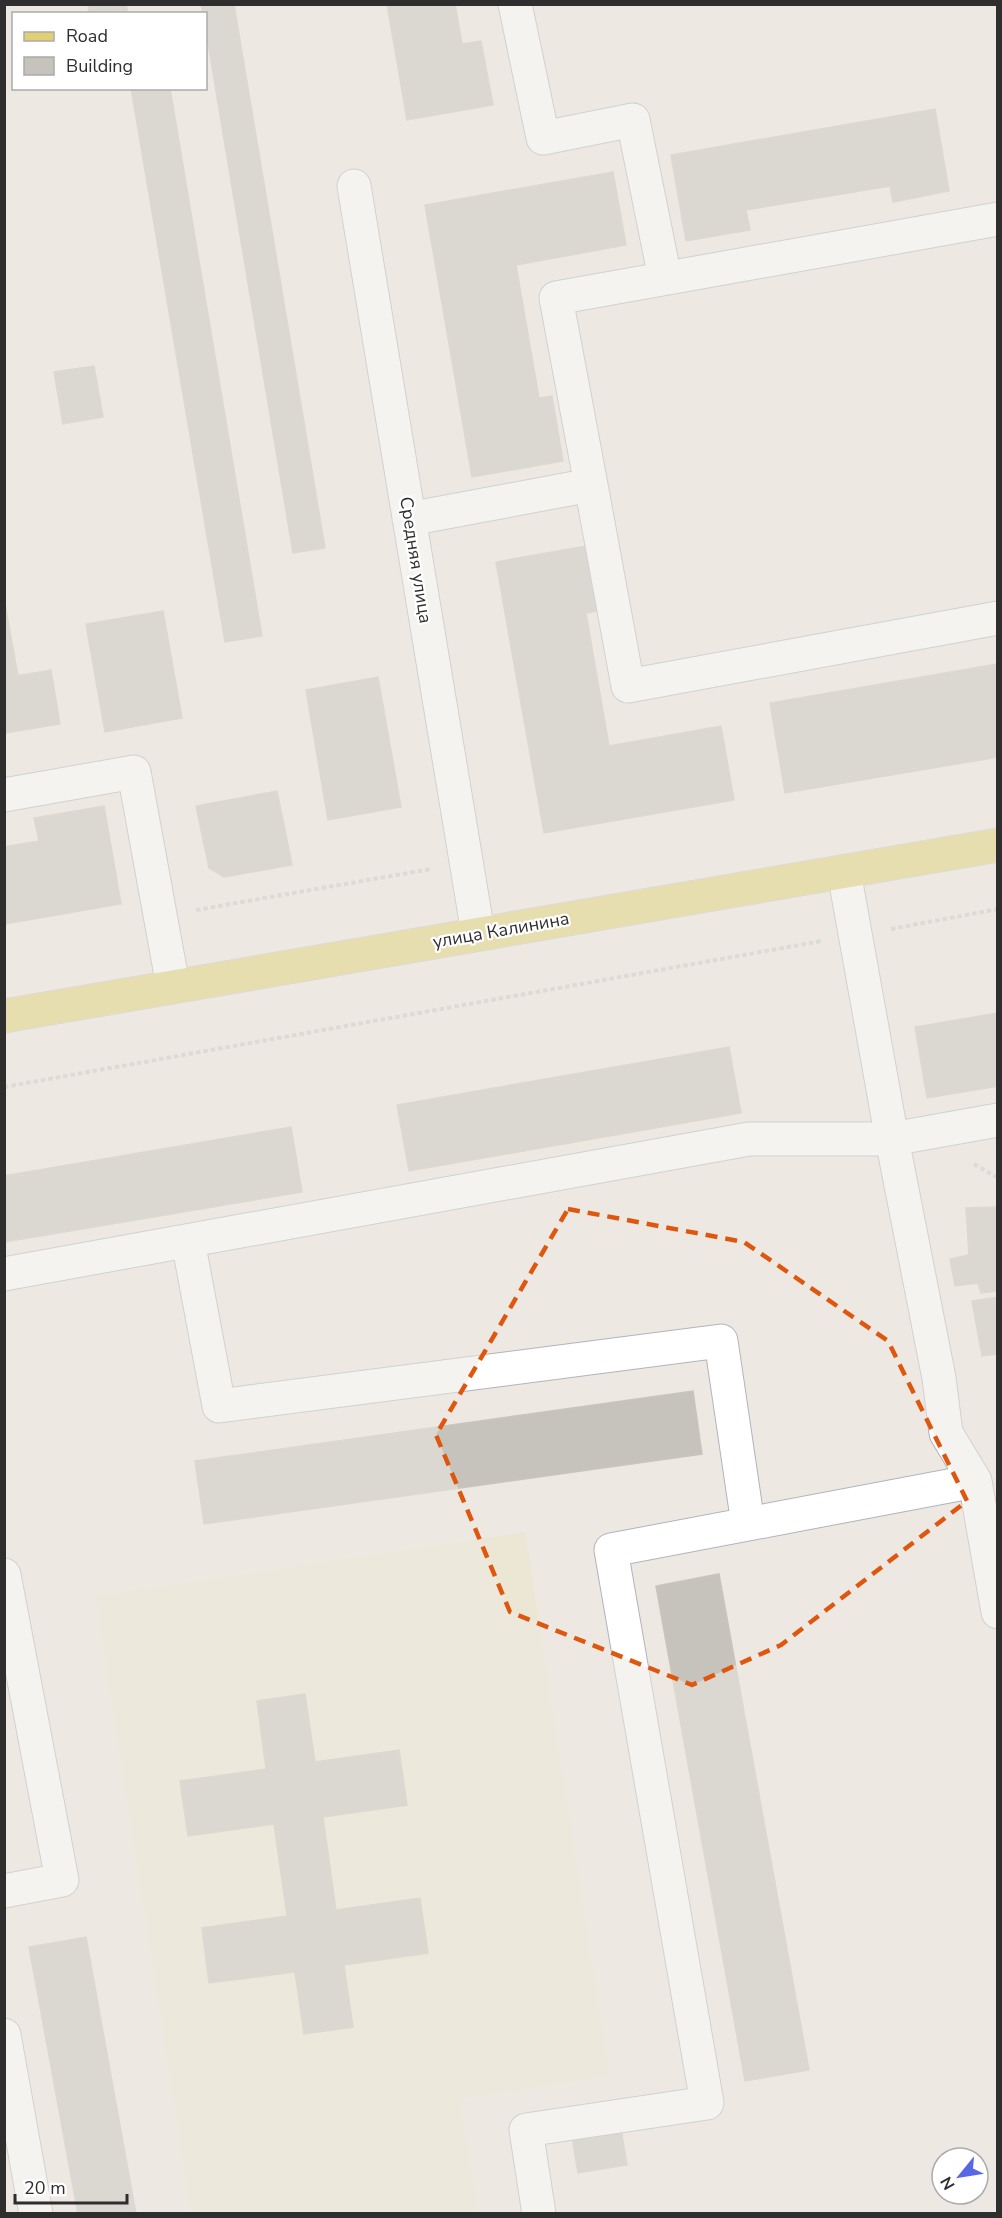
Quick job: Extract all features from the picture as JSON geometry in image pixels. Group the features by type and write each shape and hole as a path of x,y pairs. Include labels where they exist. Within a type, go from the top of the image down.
{"main road":[{"name":"улица Калинина","path":"4,1016 998,845"}],"street":[{"path":"515,4 543,138 633,120 665,278"},
{"name":"Средняя улица","path":"354,186 478,933"},
{"path":"998,219 556,298 628,686 998,618"},
{"path":"409,519 591,485"},
{"path":"4,795 134,772 173,986"},
{"path":"843,872 939,1378 946,1433 975,1481 998,1612"},
{"path":"4,1274 749,1139 892,1139 998,1120"},
{"path":"188,1241 219,1406 721,1341 748,1524"},
{"path":"539,2214 526,2130 707,2103 611,1550 975,1481"},
{"path":"4,1575 62,1881 4,1891"},
{"path":"4,2035 36,2214"}],"path":[{"path":"160,917 467,863"},
{"path":"4,1087 998,909"},
{"path":"974,1164 998,1178"}],"highlighted area":[{"path":"568,1209 744,1242 888,1341 967,1501 781,1645 692,1685 510,1612 436,1435"}],"shaded area":[{"path":"525,1532 610,2076 460,2099 478,2213 191,2213 95,1596"}],"building":[{"path":"88,4 126,4 128,12 89,12"},
{"path":"201,4 234,4 325,548 293,553 207,37 207,12 203,12"},
{"path":"387,4 455,4 462,44 481,41 493,105 407,120"},
{"path":"131,90 170,90 262,636 225,642"},
{"path":"935,109 949,191 893,202 890,186 746,210 750,230 686,241 671,155"},
{"path":"613,172 626,245 516,265 539,398 552,396 563,461 472,477 425,205"},
{"path":"94,366 103,417 63,424 54,372"},
{"path":"586,546 597,611 586,613 609,746 721,726 734,800 544,833 496,562"},
{"path":"4,598 18,676 4,678"},
{"path":"163,611 182,718 105,732 86,624"},
{"path":"998,664 998,757 785,793 770,703"},
{"path":"51,670 60,724 4,733 4,678"},
{"path":"378,677 401,807 328,820 306,690"},
{"path":"277,791 292,865 224,877 209,868 196,806"},
{"path":"104,806 121,904 4,924 4,847 39,841 34,818"},
{"path":"998,1013 998,1086 927,1098 915,1027"},
{"path":"729,1047 741,1113 409,1171 397,1105"},
{"path":"291,1127 302,1192 4,1242 4,1176"},
{"path":"996,1207 998,1291 981,1293 978,1283 955,1286 950,1259 969,1255 966,1208"},
{"path":"998,1297 998,1354 982,1356 972,1301"},
{"path":"693,1391 702,1454 204,1524 195,1461"},
{"path":"719,1574 809,2070 745,2081 656,1586"},
{"path":"305,1694 315,1762 399,1750 407,1805 323,1817 336,1910 420,1898 428,1953 344,1965 353,2027 304,2034 295,1972 209,1983 202,1928 287,1916 274,1824 188,1836 180,1781 266,1769 257,1701"},
{"path":"86,1937 136,2214 78,2214 29,1947"},
{"path":"621,2129 627,2165 578,2173 572,2137"}]}
